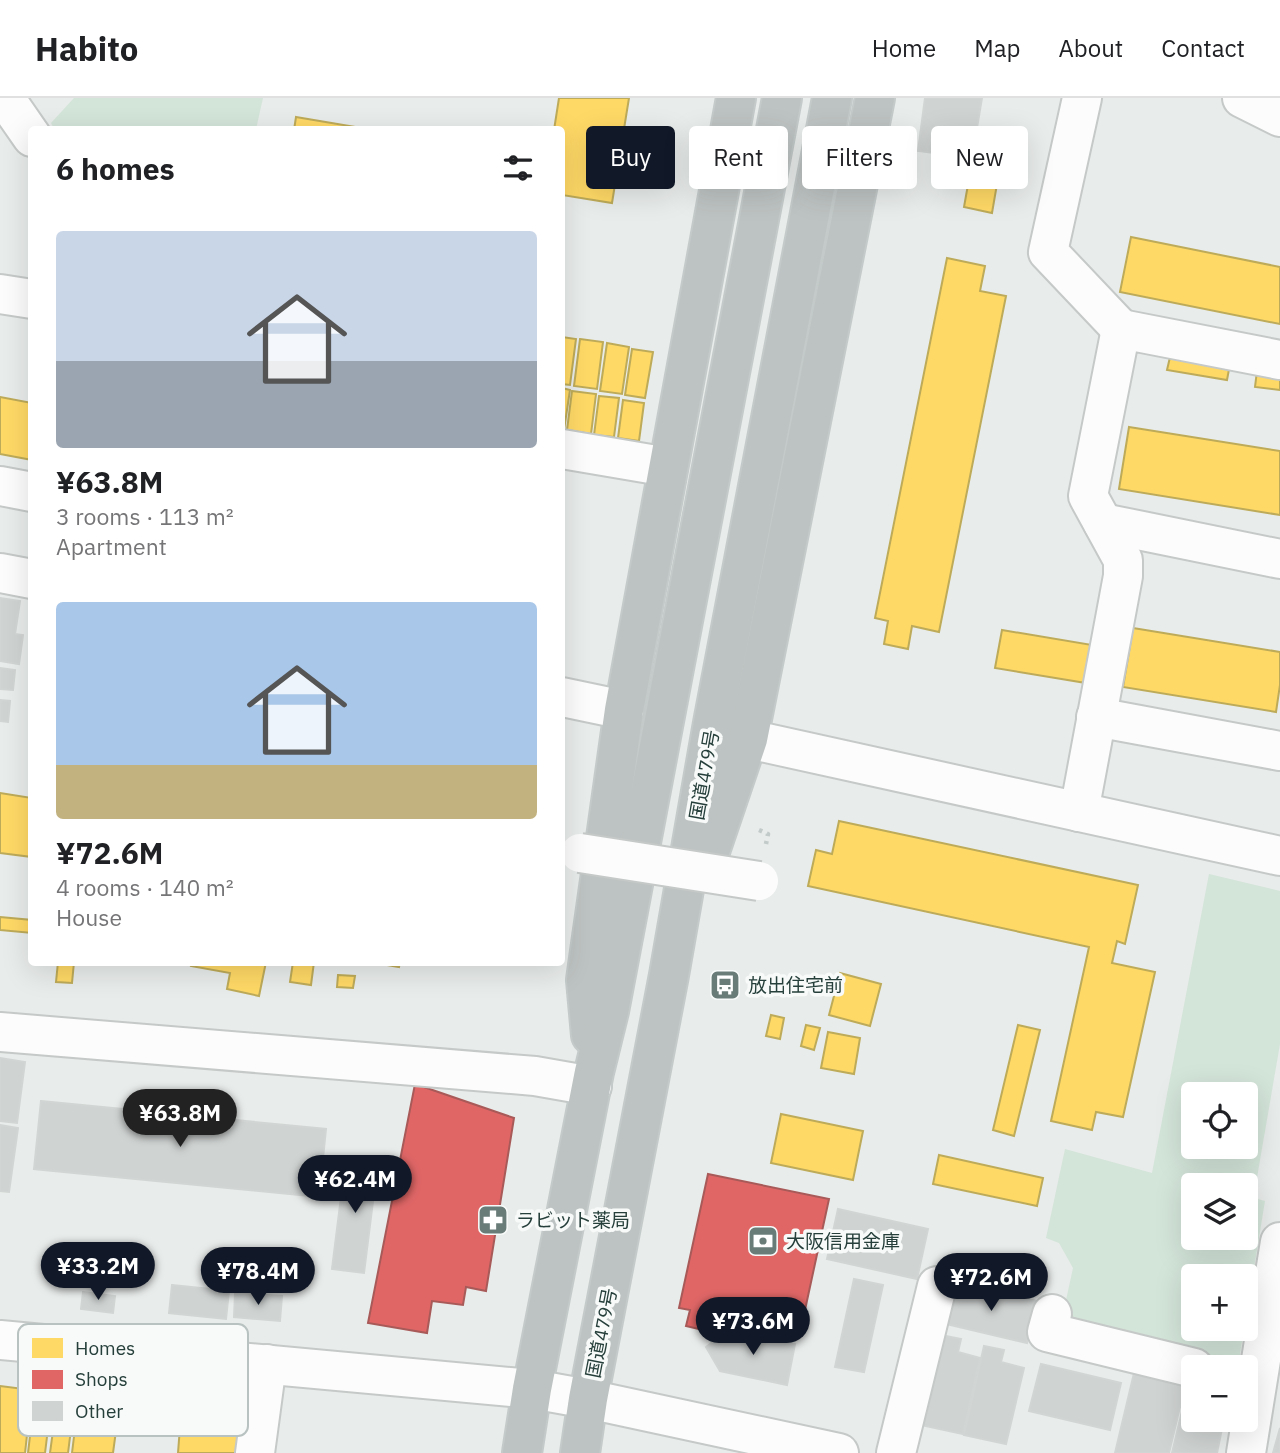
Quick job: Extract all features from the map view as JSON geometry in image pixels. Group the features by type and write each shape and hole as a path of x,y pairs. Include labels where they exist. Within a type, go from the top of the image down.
{"highway":[{"path":"593,1079 586,980 624,710 736,98"},
{"path":"523,1453 532,1389 608,1011 782,98"},
{"name":"国道479号","path":"580,1453 669,975 712,723 832,98"},
{"path":"669,975 748,739 875,98"}],"street":[{"path":"5,98 28,131"},
{"path":"1082,98 1048,252 1121,329 1280,359"},
{"path":"1242,98 1280,117"},
{"path":"0,294 28,298"},
{"path":"1080,812 1123,576 1124,560 1088,496 1121,329"},
{"path":"565,450 668,467"},
{"path":"0,485 28,491"},
{"path":"1103,523 1280,559"},
{"path":"0,573 28,578"},
{"path":"565,698 624,710"},
{"path":"1096,718 1280,751"},
{"path":"748,739 1280,856"},
{"path":"580,853 759,881"},
{"path":"0,1032 593,1079"},
{"path":"1246,1453 1259,1396 1280,1242"},
{"path":"896,1453 937,1286"},
{"path":"1052,1314 1047,1332 1181,1365"},
{"path":"0,1340 18,1342"},
{"path":"248,1362 532,1389 839,1453"},
{"path":"255,1453 267,1364"}],"path":[{"path":"759,831 768,834"}],"green space":[{"path":"74,98 263,98 257,126 52,126 51,123"},
{"path":"1209,874 1280,891 1280,1044 1258,1173 1181,1173 1181,1250 1257,1250 1255,1264 1181,1264 1181,1341 1242,1341 1240,1355 1183,1355 1060,1328 1073,1268 1059,1243 1046,1238 1065,1149 1152,1173"},
{"path":"1258,1199 1265,1201 1258,1244"}],"building: Homes":[{"path":"559,98 629,98 624,126 586,126 586,189 614,189 612,203 565,195 565,126 555,126"},
{"path":"296,117 349,126 295,126"},
{"path":"967,189 996,189 992,213 964,207"},
{"path":"1131,237 1280,267 1280,324 1120,292"},
{"path":"947,258 985,266 980,291 1006,296 939,632 912,626 908,649 884,644 888,621 875,618"},
{"path":"565,337 576,339 570,385 565,384"},
{"path":"580,339 603,342 597,389 574,386"},
{"path":"607,343 629,347 622,394 600,391"},
{"path":"632,349 653,352 645,398 625,395"},
{"path":"1171,353 1230,364 1227,380 1167,370"},
{"path":"1257,371 1280,374 1280,390 1255,387"},
{"path":"565,389 570,390 565,423"},
{"path":"572,391 596,394 591,434 567,430"},
{"path":"599,396 619,398 614,437 594,435"},
{"path":"0,397 28,402 28,459 0,454"},
{"path":"623,400 644,403 639,441 618,438"},
{"path":"1129,427 1280,451 1280,515 1119,489"},
{"path":"1133,628 1280,652 1280,685 1276,712 1123,687"},
{"path":"1002,630 1098,646 1092,684 995,668"},
{"path":"0,793 28,797 28,856 0,853"},
{"path":"839,821 1138,885 1125,944 1117,941 1112,963 1155,972 1123,1117 1096,1112 1092,1130 1051,1121 1089,947 808,886 816,850 832,854"},
{"path":"0,917 28,920 28,933 0,930"},
{"path":"58,966 74,966 72,983 56,982"},
{"path":"191,966 265,966 259,996 227,989 230,973"},
{"path":"292,966 313,966 311,985 290,982"},
{"path":"840,973 881,984 870,1026 829,1015"},
{"path":"338,975 355,976 353,988 337,987"},
{"path":"771,1015 784,1018 780,1039 766,1036"},
{"path":"806,1025 820,1028 814,1050 801,1046"},
{"path":"1018,1025 1040,1030 1014,1136 993,1130"},
{"path":"828,1032 860,1038 854,1074 821,1068"},
{"path":"781,1114 863,1131 853,1180 771,1163"},
{"path":"939,1155 1043,1178 1037,1206 933,1184"},
{"path":"0,1386 18,1388 18,1436 27,1436 25,1453 0,1453"},
{"path":"30,1436 47,1436 45,1453 28,1453"},
{"path":"52,1436 70,1436 68,1453 50,1453"},
{"path":"74,1436 115,1436 113,1453 72,1453"},
{"path":"179,1436 239,1436 237,1453 178,1453"}],"building: Shops":[{"path":"415,1084 514,1118 486,1291 466,1287 463,1305 432,1301 427,1333 368,1323"},
{"path":"708,1174 829,1199 800,1333 720,1317 716,1333 686,1326 690,1310 679,1308"}],"building: Other":[{"path":"925,98 982,98 977,126 931,126 931,153 918,151"},
{"path":"0,598 20,601 15,634 23,635 19,664 0,661"},
{"path":"0,668 15,670 13,690 0,689"},
{"path":"0,700 10,701 8,722 0,721"},
{"path":"0,1058 25,1062 17,1123 0,1121"},
{"path":"41,1101 326,1129 319,1197 34,1169"},
{"path":"0,1125 18,1128 9,1192 0,1191"},
{"path":"346,1157 378,1161 364,1273 332,1269"},
{"path":"838,1209 928,1229 917,1279 827,1259"},
{"path":"854,1279 883,1285 864,1372 835,1367"},
{"path":"172,1285 229,1291 226,1319 169,1313"},
{"path":"971,1285 1037,1301 1027,1343 942,1323 949,1293 969,1297"},
{"path":"83,1292 115,1296 113,1313 81,1309"},
{"path":"235,1293 282,1296 280,1321 234,1317"},
{"path":"729,1330 795,1344 787,1385 720,1371 706,1347"},
{"path":"941,1335 961,1339 958,1352 980,1358 963,1434 921,1425"},
{"path":"984,1346 1004,1350 1001,1362 1024,1368 1006,1444 964,1435"},
{"path":"1041,1364 1121,1383 1110,1430 1029,1411"},
{"path":"1135,1369 1181,1381 1181,1403 1169,1453 1115,1453"},
{"path":"1181,1415 1181,1432 1221,1432 1217,1453 1172,1453"},
{"path":"1280,1428 1280,1453 1273,1453"}],"place":[{"name":"放出住宅前","path":"725,985"},
{"name":"ラビット薬局","path":"493,1220"},
{"name":"大阪信用金庫","path":"763,1241"}]}
